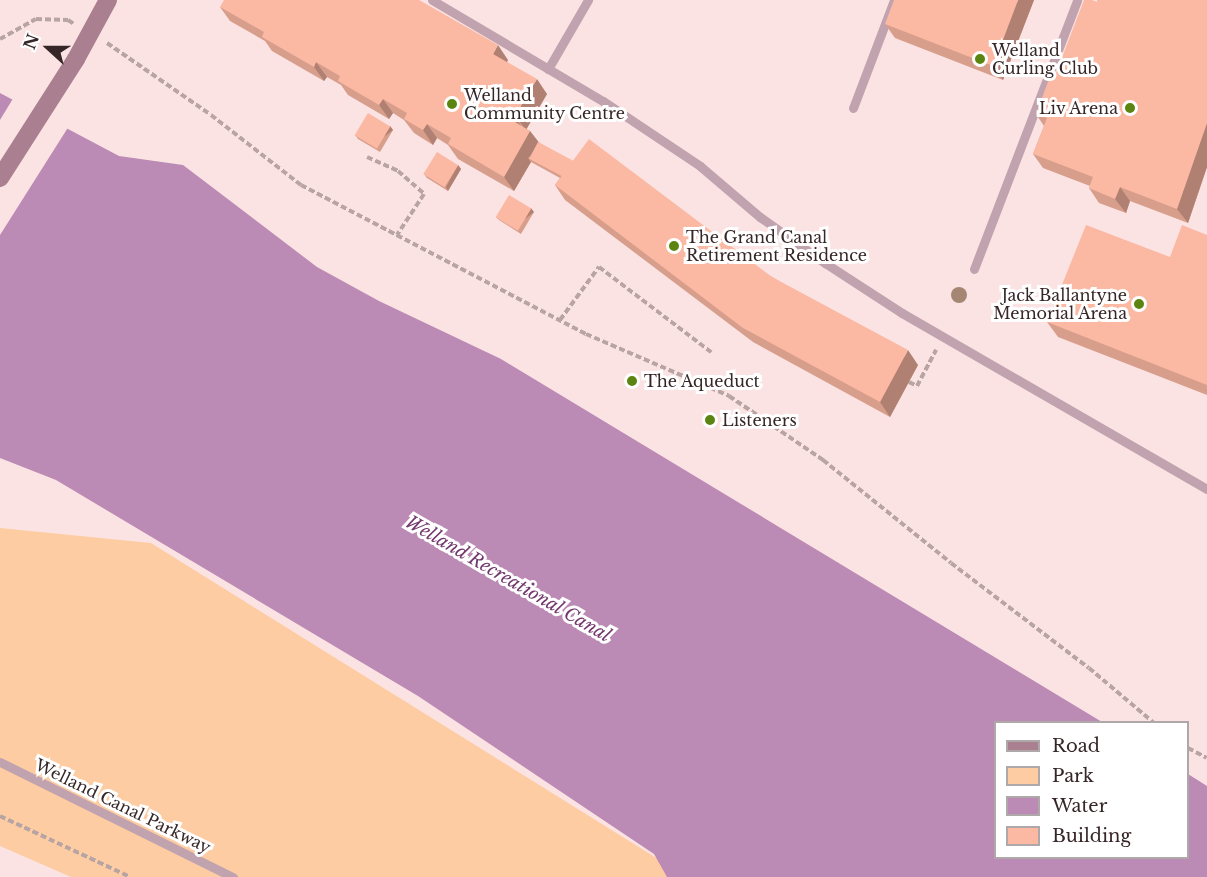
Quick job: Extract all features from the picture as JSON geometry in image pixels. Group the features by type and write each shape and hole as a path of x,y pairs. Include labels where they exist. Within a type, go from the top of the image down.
{"main road":[{"path":"0,178 59,85 108,0"}],"lane":[{"path":"432,0 603,101 700,166 760,217 825,263 944,337 1207,489"},
{"path":"548,69 588,0"},
{"path":"853,108 894,0"},
{"path":"974,269 1077,0"},
{"name":"Welland Canal Parkway","path":"0,762 233,877"}],"path":[{"path":"0,39 36,19 68,20 113,46 211,115 300,185 560,320 729,396 823,460 951,563 1089,668 1151,721"},
{"path":"367,157 399,171 424,194 397,235"},
{"path":"560,320 599,267 711,352"},
{"path":"909,382 917,386 944,337"},
{"path":"1189,749 1207,758"},
{"path":"0,816 130,877"}],"green space":[{"path":"0,528 151,543 687,877 71,877 0,846"}],"water":[{"name":"Welland Recreational Canal","path":"0,93 119,156 183,165 317,267 379,301 501,359 1100,721 994,721 994,859 1189,859 1189,775 1207,786 1207,877 667,877 654,854 418,696 56,480 0,458"}],"pier":[{"path":"14,97 69,126 0,235 0,120"}],"building":[{"name":"Welland Community Centre","path":"224,0 419,0 498,45 493,54 537,79 515,116 513,114 510,119 530,131 504,177 448,144 451,138 427,124 423,130 404,119 407,113 383,99 379,105 338,81 340,76 316,62 314,67 262,37 264,32 220,7"},
{"name":"Welland Curling Club","path":"894,0 1018,0 993,66 885,24"},
{"name":"Liv Arena","path":"1084,0 1097,2 1097,0 1207,0 1207,123 1177,209 1120,187 1115,199 1089,188 1093,177 1033,154 1047,118 1036,114 1052,71 1056,73"},
{"path":"368,113 390,126 377,149 355,135"},
{"name":"The Grand Canal Retirement Residence","path":"589,139 772,277 908,350 880,402 743,328 555,185"},
{"path":"538,142 573,161 564,178 529,159"},
{"path":"437,152 458,165 444,187 423,174"},
{"path":"509,195 531,208 518,231 496,217"},
{"name":"Jack Ballantyne Memorial Arena","path":"1086,225 1170,257 1182,225 1207,235 1207,385 1047,322"}],"place":[{"name":"Welland Curling Club","path":"980,59"},
{"name":"Welland Community Centre","path":"452,104"},
{"name":"Liv Arena","path":"1130,108"},
{"name":"The Grand Canal Retirement Residence","path":"674,246"},
{"name":"Jack Ballantyne Memorial Arena","path":"1139,304"},
{"name":"The Aqueduct","path":"632,381"},
{"name":"Listeners","path":"710,420"}]}
